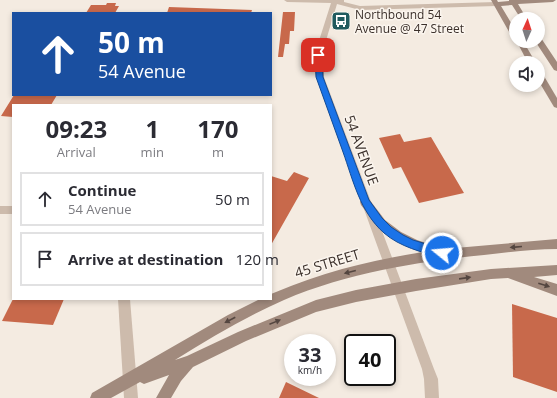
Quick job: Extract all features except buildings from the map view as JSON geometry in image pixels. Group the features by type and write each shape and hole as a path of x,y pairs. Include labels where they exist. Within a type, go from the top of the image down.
{"street":[{"path":"287,0 351,0"},
{"path":"335,1 360,8 553,0"},
{"name":"54 AVENUE","path":"335,1 319,49 318,64 320,77 428,369 431,379 432,398"},
{"path":"495,2 509,25"},
{"path":"513,2 519,12"},
{"path":"543,48 557,68"},
{"path":"545,85 557,105"},
{"path":"365,202 379,221 393,234 412,244 442,253"},
{"path":"0,210 12,210"},
{"name":"45 STREET","path":"272,300 296,289 341,274 388,263 442,253 556,243"},
{"path":"98,398 129,382 189,362 242,336 316,306 398,288 504,273 557,270"},
{"path":"504,273 557,290"},
{"path":"124,300 131,398"},
{"name":"45 STREET","path":"129,382 206,333 271,300"},
{"path":"162,398 176,376 189,362"}],"place":[{"name":"Northbound 54 Avenue @ 47 Street","path":"341,21"}],"route":[{"path":"318,55 320,77 365,202 387,230 412,244 442,253"}]}
